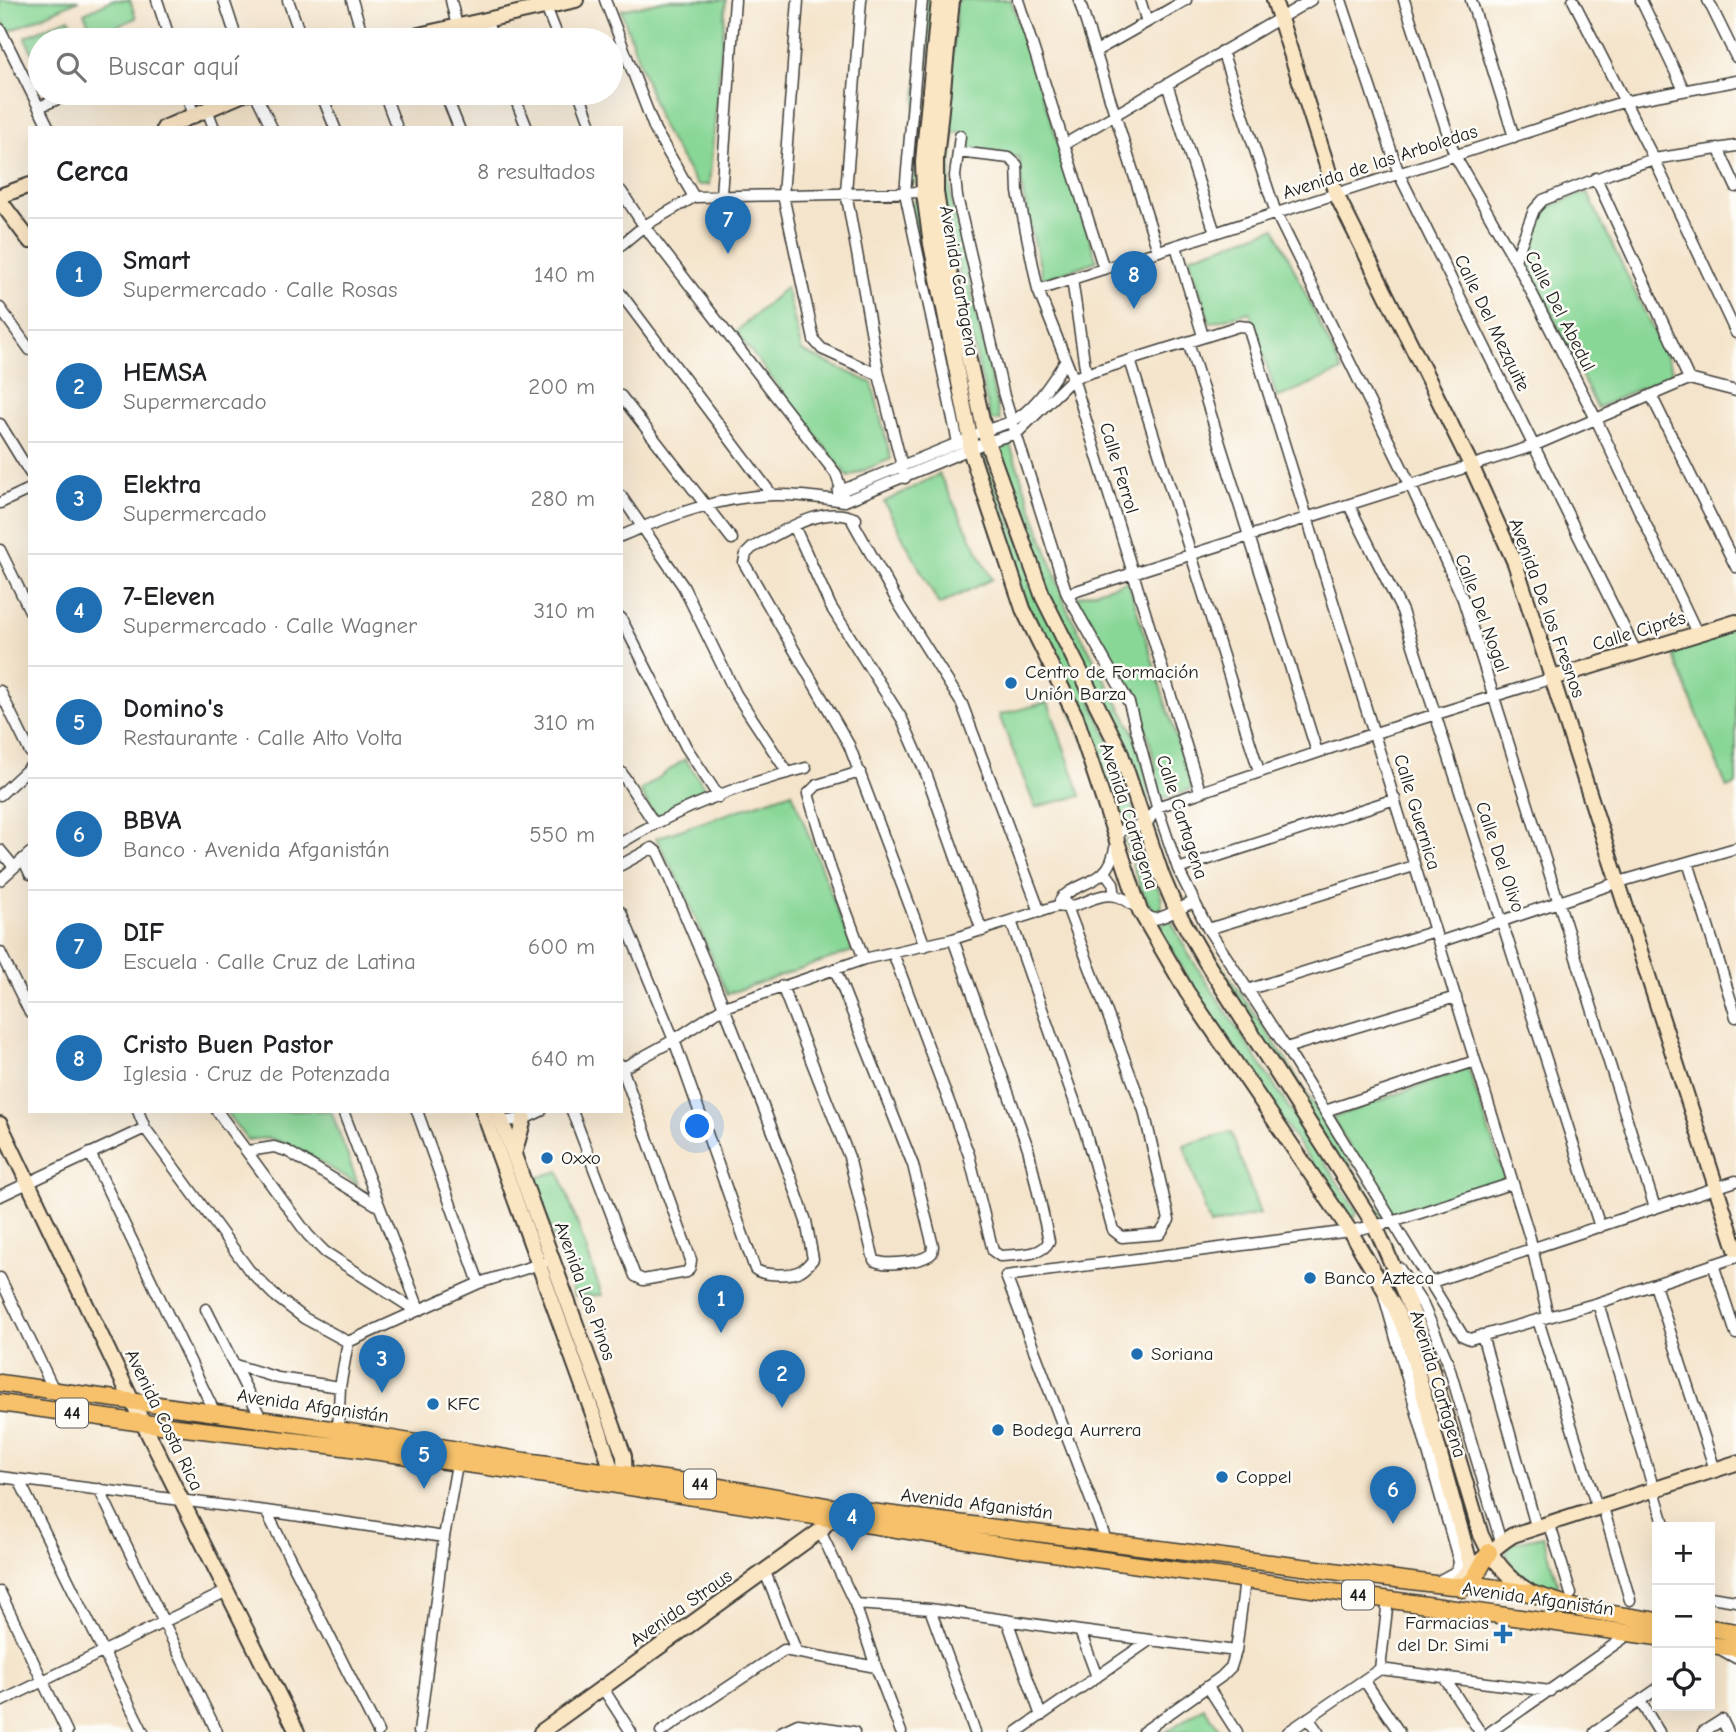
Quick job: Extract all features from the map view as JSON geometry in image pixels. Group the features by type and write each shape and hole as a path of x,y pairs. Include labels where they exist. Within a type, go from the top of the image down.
{"main road":[{"name":"Avenida Afganistán","path":"0,1382 338,1430 618,1479"},
{"name":"Avenida Afganistán","path":"0,1403 457,1464 710,1485 827,1519 1652,1636"},
{"name":"Avenida Afganistán","path":"827,1519 1107,1541 1432,1584 1469,1581 1530,1593 1580,1609 1652,1620"},
{"path":"1388,1600 1442,1598 1452,1595 1469,1581 1495,1547"},
{"path":"1245,1580 1259,1569 1295,1572 1303,1568"},
{"path":"1469,1581 1482,1598 1505,1614"}],"street":[{"path":"157,0 166,28"},
{"path":"224,0 233,28"},
{"path":"288,0 298,28"},
{"path":"352,0 360,28"},
{"path":"451,0 457,27"},
{"path":"454,28 486,20 519,6 546,7 576,0"},
{"path":"605,0 616,28"},
{"path":"721,195 735,0"},
{"path":"798,0 783,195 815,343 822,349 879,375"},
{"path":"861,0 846,192 879,375 905,478"},
{"path":"922,0 905,193 966,443"},
{"name":"Avenida Cartagena","path":"939,0 923,161 986,436 1043,597 1120,751 1176,909 1206,962 1371,1220 1385,1247 1420,1331 1481,1535 1495,1547 1516,1584 1530,1593"},
{"name":"Avenida Cartagena","path":"951,0 936,159 930,192 931,244 966,443 1023,609 1076,718 1140,911 1188,992 1350,1231 1395,1308 1408,1338 1469,1581"},
{"path":"1018,0 1104,269"},
{"path":"1079,0 1158,251"},
{"path":"1140,0 1147,22"},
{"path":"1096,51 1186,0"},
{"name":"Avenida De los Fresnos","path":"1274,0 1336,194 1471,465 1515,563 1736,1249"},
{"path":"1065,144 1311,0"},
{"name":"Calle Del Mezquite","path":"1341,0 1399,174 1636,652"},
{"name":"Calle Del Abedul","path":"1404,0 1455,156 1515,260 1596,419 1697,634"},
{"path":"1471,0 1514,137"},
{"path":"1573,0 1654,159 1736,332"},
{"path":"1640,0 1684,90"},
{"path":"1709,0 1736,57"},
{"path":"546,7 554,28"},
{"path":"486,20 489,28"},
{"path":"0,29 28,85"},
{"path":"623,47 655,130 694,197"},
{"name":"Calle Del Nogal","path":"1222,51 1276,213 1410,484 1463,599 1655,1208"},
{"name":"Avenida de las Arboledas","path":"1038,290 1623,102 1736,81"},
{"path":"1167,84 1215,233"},
{"path":"44,105 39,107 48,126"},
{"path":"195,105 212,126"},
{"path":"168,126 217,105"},
{"path":"261,105 271,126"},
{"path":"326,105 334,126"},
{"path":"388,105 396,126"},
{"path":"450,105 458,126"},
{"path":"518,105 526,126"},
{"path":"583,105 591,126"},
{"name":"Calle Cartagena","path":"960,136 955,176 961,222 1004,396 1067,594 1129,703 1157,807 1178,869 1209,929 1286,1048 1463,1336 1469,1339 1482,1335"},
{"path":"1515,260 1537,204 1543,200 1596,178 1654,159 1736,146"},
{"path":"1718,148 1736,187"},
{"name":"Calle Ferrol","path":"958,152 1009,158 1017,164 1018,192 1038,290 1073,378 1200,791"},
{"path":"1596,178 1689,379"},
{"path":"28,186 0,199 28,238"},
{"path":"623,243 644,226 694,197 930,192"},
{"path":"623,194 644,226 836,474 844,496"},
{"path":"986,436 1017,433 1073,378 1203,337 1176,246"},
{"path":"1072,279 1086,374"},
{"path":"623,298 772,495"},
{"path":"0,308 28,347"},
{"name":"Calle Guernica","path":"1203,337 1239,326 1248,327 1250,330 1533,1249 1543,1319 1597,1507 1604,1511 1630,1600"},
{"path":"1188,342 1317,752"},
{"path":"1130,360 1259,771"},
{"path":"844,496 903,466 986,436 1012,421 1023,414 1040,396 1065,362"},
{"path":"1067,594 1533,446 1689,379 1736,391"},
{"path":"1651,395 1736,568"},
{"path":"623,399 732,539"},
{"path":"0,424 28,470"},
{"path":"623,535 705,505 772,495 831,498 844,496 905,478 966,443"},
{"path":"0,503 28,490"},
{"path":"623,499 683,586 736,694 788,773"},
{"name":"Calle Del Olivo","path":"1349,505 1402,611 1600,1227"},
{"path":"925,946 849,745 746,568 745,559 752,548 818,516 848,516 856,519 853,522 900,606 962,704 1040,912"},
{"path":"794,526 831,607 902,719 927,776 982,931"},
{"path":"0,550 28,607"},
{"path":"623,622 686,747 719,797"},
{"name":"Calle Ciprés","path":"1553,678 1736,622"},
{"path":"1057,906 1063,896 1105,872 1112,860 1121,831 1146,825 1157,807 1433,714 1553,678"},
{"path":"0,691 28,748"},
{"path":"623,842 653,823 719,797 806,768"},
{"path":"0,795 28,769"},
{"path":"860,772 817,785 808,794 831,870 864,959"},
{"path":"623,775 653,823"},
{"path":"1178,869 1395,799"},
{"path":"623,864 652,848 658,853 724,1007 806,1221 813,1259 796,1273 763,1273 755,1269 674,1040 623,917"},
{"path":"1438,942 1736,848"},
{"path":"0,850 14,867"},
{"path":"0,880 26,856"},
{"path":"1688,862 1736,1017"},
{"path":"1209,929 1414,866"},
{"path":"1105,872 1113,883 1115,896"},
{"path":"623,1067 674,1040 724,1007 864,959 953,939 1057,906 1068,909 1103,895 1128,901 1147,916 1158,919 1194,902"},
{"path":"1011,921 1085,1131 1114,1230 1122,1237 1160,1234 1169,1220 1144,1111 1063,896"},
{"path":"1247,990 1435,931"},
{"path":"893,953 969,1156 993,1251 1000,1256 1040,1251 1049,1241 1028,1148 953,939"},
{"path":"0,951 28,1009"},
{"path":"782,986 849,1157 874,1261 880,1264 923,1259 932,1253 933,1246 913,1165 835,969"},
{"path":"1286,1048 1456,997"},
{"path":"1325,1111 1475,1061"},
{"path":"573,1113 635,1276 643,1280 681,1275 690,1268 691,1259 623,1071"},
{"path":"139,1113 145,1128 249,1270 274,1295 304,1318 348,1342"},
{"path":"219,1113 308,1235 326,1252 417,1310"},
{"path":"345,1113 417,1310"},
{"path":"418,1113 479,1283"},
{"path":"492,1116 535,1114"},
{"path":"514,1154 535,1114"},
{"name":"Avenida Los Pinos","path":"492,1116 514,1154 624,1456 618,1479"},
{"name":"Avenida Los Pinos","path":"492,1116 538,1265 618,1479"},
{"name":"Avenida Costa Rica","path":"0,1124 143,1423 297,1732"},
{"path":"0,1196 145,1128"},
{"path":"248,1151 274,1147 287,1151 378,1207"},
{"path":"90,1153 215,1413"},
{"path":"1429,1283 1736,1181"},
{"path":"1340,1218 1392,1222 1513,1183"},
{"path":"1107,1541 1006,1276 1350,1231 1371,1220"},
{"path":"1367,1262 1373,1247 1385,1247"},
{"path":"1571,1594 1543,1524 1482,1335 1598,1303 1736,1257"},
{"path":"348,1342 479,1283 553,1260"},
{"path":"1713,1265 1736,1334"},
{"path":"0,1278 54,1390"},
{"path":"1380,1282 1460,1562 1457,1571 1450,1577 1432,1584"},
{"path":"1654,1284 1715,1470"},
{"path":"1598,1303 1664,1522"},
{"path":"206,1309 262,1420"},
{"path":"338,1430 340,1387 348,1342"},
{"path":"235,1365 278,1378 340,1387"},
{"path":"1495,1547 1543,1524 1736,1463"},
{"path":"419,1732 444,1537 457,1464"},
{"path":"0,1477 444,1537"},
{"path":"19,1480 143,1732"},
{"path":"99,1489 217,1732"},
{"path":"266,1511 378,1732"},
{"path":"827,1519 876,1667 901,1732"},
{"name":"Avenida Straus","path":"545,1731 602,1687 765,1572 827,1519"},
{"path":"765,1572 796,1653"},
{"path":"1143,1732 1227,1673 1236,1651 1245,1580"},
{"path":"0,1702 227,1591"},
{"path":"0,1592 67,1732"},
{"path":"1715,1598 1736,1601"},
{"path":"1380,1669 1388,1600"},
{"path":"855,1604 930,1609 1236,1651"},
{"path":"930,1609 975,1732"},
{"path":"1007,1620 1041,1716"},
{"path":"1080,1631 1097,1677"},
{"path":"1490,1732 1631,1633"},
{"path":"1017,1732 1150,1640"},
{"path":"661,1732 784,1650 876,1667"},
{"path":"1289,1732 1380,1669 1550,1691"},
{"path":"1445,1679 1479,1732"},
{"path":"1364,1680 1399,1732"},
{"path":"602,1687 631,1732"},
{"path":"1208,1687 1237,1732"},
{"path":"1595,1732 1652,1693"},
{"path":"1640,1701 1659,1732"},
{"path":"1308,1718 1318,1732"},
{"path":"1703,1732 1722,1720 1728,1732"},
{"path":"781,1732 797,1724 854,1732"}],"green space":[{"path":"0,0 79,0 8,32 0,16"},
{"path":"112,0 130,0 136,18 113,28 91,28 84,13"},
{"path":"666,0 726,0 709,185 697,185 662,127 621,10"},
{"path":"925,0 934,0 916,184 908,184"},
{"path":"957,0 1011,0 1097,261 1043,279 1023,195 1019,157 963,147 965,133 947,132"},
{"path":"69,18 74,28 46,28"},
{"path":"946,134 954,135 950,178 952,203 1000,420 991,421 945,201"},
{"path":"1587,192 1674,373 1597,408 1523,254 1543,209"},
{"path":"913,200 919,201 965,436 959,438 912,212"},
{"path":"1275,228 1342,371 1277,398 1250,312 1210,323 1189,257"},
{"path":"786,287 802,351 872,383 891,459 848,477 736,332"},
{"path":"1010,445 1067,609 1132,729 1147,774 1150,801 1141,804 1047,597 994,446"},
{"path":"977,451 982,451 1113,750 1135,815 1133,823 1119,826 1027,606"},
{"path":"939,474 992,579 939,605 884,502"},
{"path":"1128,581 1192,789 1159,800 1154,758 1141,715 1077,597"},
{"path":"1736,627 1736,784 1727,788 1672,652"},
{"path":"1048,702 1081,796 1035,807 999,715"},
{"path":"685,759 709,794 655,817 640,791"},
{"path":"792,792 853,951 727,994 684,891 656,838"},
{"path":"1136,836 1145,864 1160,892 1161,912 1154,913 1140,888 1125,841"},
{"path":"1188,914 1278,1048 1384,1218 1377,1220 1181,915"},
{"path":"1170,919 1188,953 1357,1212 1355,1218 1348,1216 1203,1001 1158,927"},
{"path":"1468,1068 1506,1182 1393,1220 1332,1118"},
{"path":"227,1113 332,1113 358,1184 294,1147 269,1138 247,1140"},
{"path":"1231,1132 1260,1214 1210,1225 1184,1145"},
{"path":"559,1171 602,1295 574,1296 533,1179"},
{"path":"1543,1536 1563,1601 1518,1582 1506,1552 1511,1543"},
{"path":"1204,1707 1221,1732 1166,1732"}],"place":[{"name":"DIF","path":"728,254"},
{"name":"Cristo Buen Pastor","path":"1134,309"},
{"name":"Centro de Formación Unión Barza","path":"1011,683"},
{"name":"Oxxo","path":"547,1158"},
{"name":"Banco Azteca","path":"1310,1278"},
{"name":"Smart","path":"721,1333"},
{"name":"Soriana","path":"1137,1354"},
{"name":"Elektra","path":"382,1393"},
{"name":"KFC","path":"433,1404"},
{"name":"HEMSA","path":"782,1408"},
{"name":"Bodega Aurrera","path":"998,1430"},
{"name":"Coppel","path":"1222,1477"},
{"name":"Domino's","path":"424,1489"},
{"name":"BBVA","path":"1393,1524"},
{"name":"7-Eleven","path":"852,1551"},
{"name":"Farmacias del Dr. Simi","path":"1503,1634"}]}
